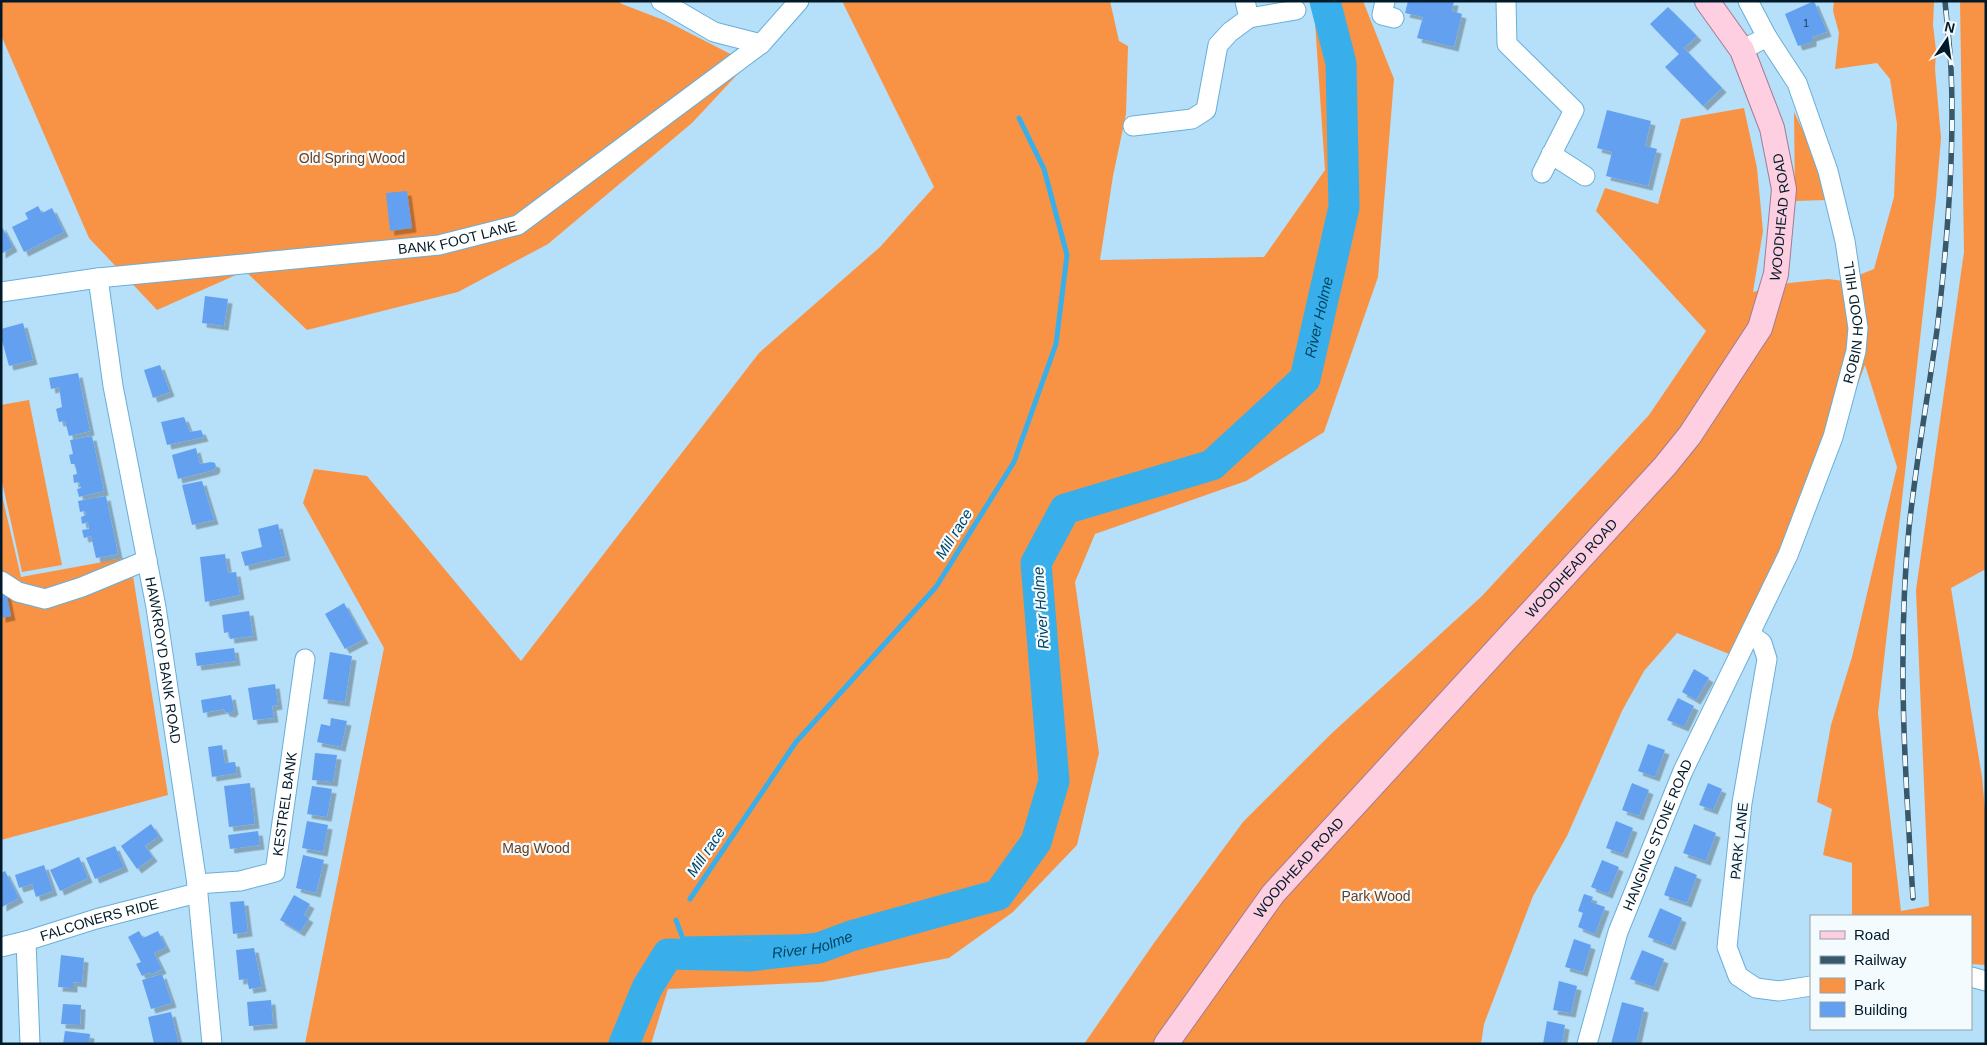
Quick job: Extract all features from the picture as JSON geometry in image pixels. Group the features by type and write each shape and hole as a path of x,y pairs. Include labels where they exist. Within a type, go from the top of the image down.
{"main road":[{"name":"WOODHEAD ROAD","path":"1166,1044 1273,894 1665,466 1690,435 1760,328 1776,274 1784,189 1772,128 1742,50 1707,1"}],"street":[{"path":"661,1 714,32 761,44"},
{"name":"BANK FOOT LANE","path":"1,292 98,278 438,245 518,225 761,44 799,1"},
{"path":"1506,1 1507,44 1574,110 1542,173"},
{"name":"ROBIN HOOD HILL","path":"1748,1 1767,37 1798,83 1828,171 1845,241 1858,328 1856,351 1833,437 1788,555 1751,635"},
{"path":"1133,126 1192,120 1206,110 1218,45 1247,10 1296,10"},
{"path":"1742,50 1767,37"},
{"path":"1551,154 1585,176"},
{"name":"HAWKROYD BANK ROAD","path":"98,278 113,386 156,607 197,889 212,1044"},
{"path":"1,581 18,592 45,599 82,587 147,560"},
{"name":"PARK LANE","path":"1751,635 1762,643 1767,659 1742,803 1728,947 1738,976 1756,988 1779,991 1810,986"},
{"name":"HANGING STONE ROAD","path":"1586,1044 1618,932 1683,771 1751,635"},
{"name":"KESTREL BANK","path":"197,889 275,872 305,659"},
{"name":"FALCONERS RIDE","path":"1,947 197,889"},
{"path":"26,941 30,1044"},
{"path":"1972,977 1986,981"}],"green space":[{"name":"Old Spring Wood","path":"1,1 618,1 666,21 748,63 692,123 548,244 458,292 307,330 245,271 157,310 89,238 1,35"},
{"name":"Mag Wood","path":"842,1 1110,1 1119,41 1128,46 1126,114 1113,176 1100,260 1264,257 1325,170 1315,22 1310,1 1363,1 1394,79 1378,277 1324,432 1246,481 1095,534 1075,582 1099,753 1077,845 1013,912 949,958 822,982 668,989 651,1044 305,1044 384,648 303,503 314,469 367,476 521,661 759,353 880,247 934,187"},
{"name":"Park Wood","path":"1834,1 1934,1 1935,69 1941,138 1878,713 1901,911 1929,906 1916,590 1964,252 1960,1 1986,1 1986,569 1951,588 1982,777 1986,820 1986,965 1972,964 1972,915 1852,915 1852,863 1823,855 1832,809 1817,802 1831,725 1852,657 1897,467 1865,365 1794,559 1744,660 1677,633 1644,671 1622,711 1567,836 1533,896 1484,1024 1481,1044 1084,1044 1154,943 1243,822 1332,733 1482,596 1649,415 1706,331 1596,211 1605,188 1658,204 1681,119 1744,108 1757,168 1763,231 1753,292 1789,283 1828,279 1844,281 1874,269 1894,197 1897,124 1890,79 1877,63 1835,69 1839,33 1833,11"},
{"path":"1794,112 1824,174 1826,200 1795,201"},
{"path":"29,400 62,565 22,572 1,477 1,405"},
{"path":"1,491 21,577 130,557 168,795 1,840"}],"building":[{"path":"1408,1 1454,1 1452,11 1462,14 1454,47 1417,38 1423,17 1405,13"},
{"path":"1814,1 1827,32 1812,37 1812,42 1798,46 1785,14"},
{"path":"1668,7 1697,36 1684,48 1722,88 1703,106 1665,67 1679,54 1650,24"},
{"path":"1607,110 1651,121 1645,146 1657,149 1648,186 1606,176 1612,152 1597,148"},
{"path":"407,191 412,228 390,231 386,193"},
{"path":"38,206 42,213 52,208 64,232 24,252 12,227 28,219 25,213"},
{"path":"1,225 13,247 1,254"},
{"path":"205,296 228,299 224,326 202,323"},
{"path":"23,323 33,360 9,366 1,337 1,329"},
{"path":"160,365 170,392 153,398 144,370"},
{"path":"78,373 90,431 69,436 65,421 59,422 56,409 62,407 59,387 51,389 49,378"},
{"path":"184,417 190,432 201,430 204,437 167,445 161,422"},
{"path":"92,436 104,491 79,497 77,489 81,488 79,482 74,483 73,475 77,474 75,464 71,464 69,455 73,454 70,440"},
{"path":"196,448 200,464 211,462 215,463 216,467 214,470 178,479 172,455"},
{"path":"202,481 214,520 192,525 182,485"},
{"path":"106,496 118,554 96,558 91,536 84,538 82,530 89,529 88,522 82,524 81,517 86,515 85,511 80,512 78,501"},
{"path":"278,524 286,556 245,566 241,552 262,547 258,529"},
{"path":"225,554 228,573 236,572 240,595 205,602 200,557"},
{"path":"1,587 5,587 11,616 1,618"},
{"path":"344,603 364,639 345,649 325,614"},
{"path":"249,611 253,636 230,639 229,632 224,633 222,615"},
{"path":"234,648 236,661 197,666 195,653"},
{"path":"330,652 352,656 345,702 323,699"},
{"path":"1694,669 1709,678 1696,700 1682,692"},
{"path":"275,684 278,705 272,706 274,718 253,720 248,688"},
{"path":"231,695 234,710 231,713 225,712 224,709 203,713 201,700"},
{"path":"1678,698 1694,706 1684,727 1667,720"},
{"path":"331,718 347,721 341,747 317,742 321,724 330,726"},
{"path":"1648,744 1665,750 1655,777 1638,771"},
{"path":"222,745 225,763 235,762 237,773 212,777 208,747"},
{"path":"315,753 337,755 333,782 312,780"},
{"path":"250,783 255,824 229,827 224,786"},
{"path":"1632,783 1649,790 1639,816 1622,810"},
{"path":"1708,783 1722,789 1713,810 1699,805"},
{"path":"312,786 332,789 327,817 307,814"},
{"path":"307,821 328,825 323,852 302,848"},
{"path":"1616,821 1633,828 1623,854 1606,848"},
{"path":"151,824 159,836 145,846 153,857 137,869 121,846"},
{"path":"1694,824 1716,833 1706,861 1683,853"},
{"path":"258,831 260,845 230,849 228,835"},
{"path":"115,846 124,867 95,879 86,858"},
{"path":"303,855 324,860 316,893 296,888"},
{"path":"79,857 88,878 60,891 50,870"},
{"path":"1602,860 1619,867 1608,894 1591,887"},
{"path":"44,865 53,891 36,897 32,884 19,888 15,875"},
{"path":"1675,866 1697,875 1687,903 1664,895"},
{"path":"5,871 19,898 2,907 1,873"},
{"path":"1584,894 1593,897 1591,902 1605,907 1595,934 1578,927 1583,913 1578,911"},
{"path":"294,895 310,904 304,915 309,918 300,932 280,920"},
{"path":"244,901 248,932 233,934 230,902"},
{"path":"1660,908 1682,918 1671,946 1648,937"},
{"path":"139,931 143,938 158,931 166,947 154,953 162,969 151,975 150,972 142,976 136,964 141,962 128,937"},
{"path":"1574,939 1591,945 1583,972 1565,967"},
{"path":"254,948 262,987 249,989 247,979 239,980 236,950"},
{"path":"1642,950 1664,959 1654,987 1630,979"},
{"path":"61,955 84,958 82,983 73,982 73,988 58,987"},
{"path":"162,974 172,1003 151,1009 142,980"},
{"path":"1559,981 1577,986 1571,1013 1553,1010"},
{"path":"271,1000 273,1024 249,1026 247,1002"},
{"path":"1622,1002 1644,1008 1636,1044 1611,1044"},
{"path":"63,1004 81,1005 80,1025 61,1024"},
{"path":"171,1012 179,1044 162,1044 162,1042 154,1044 148,1017"},
{"path":"1547,1021 1565,1025 1562,1044 1543,1044"},
{"path":"65,1031 90,1034 89,1044 63,1044"}],"waterway":[{"name":"River Holme","path":"624,1044 647,988 668,954 749,956 819,948 851,936 998,895 1036,842 1054,781 1036,563 1065,509 1212,465 1305,379 1344,207 1341,63 1325,1"},
{"name":"Mill race","path":"690,899 796,742 936,587 1014,462 1056,344 1067,255 1044,169 1019,118"},
{"name":"Mill race","path":"676,920 683,939 851,936"}],"railway":[{"path":"1913,898 1905,759 1903,620 1909,528 1937,330 1949,200 1952,101 1951,60 1945,1"}]}
